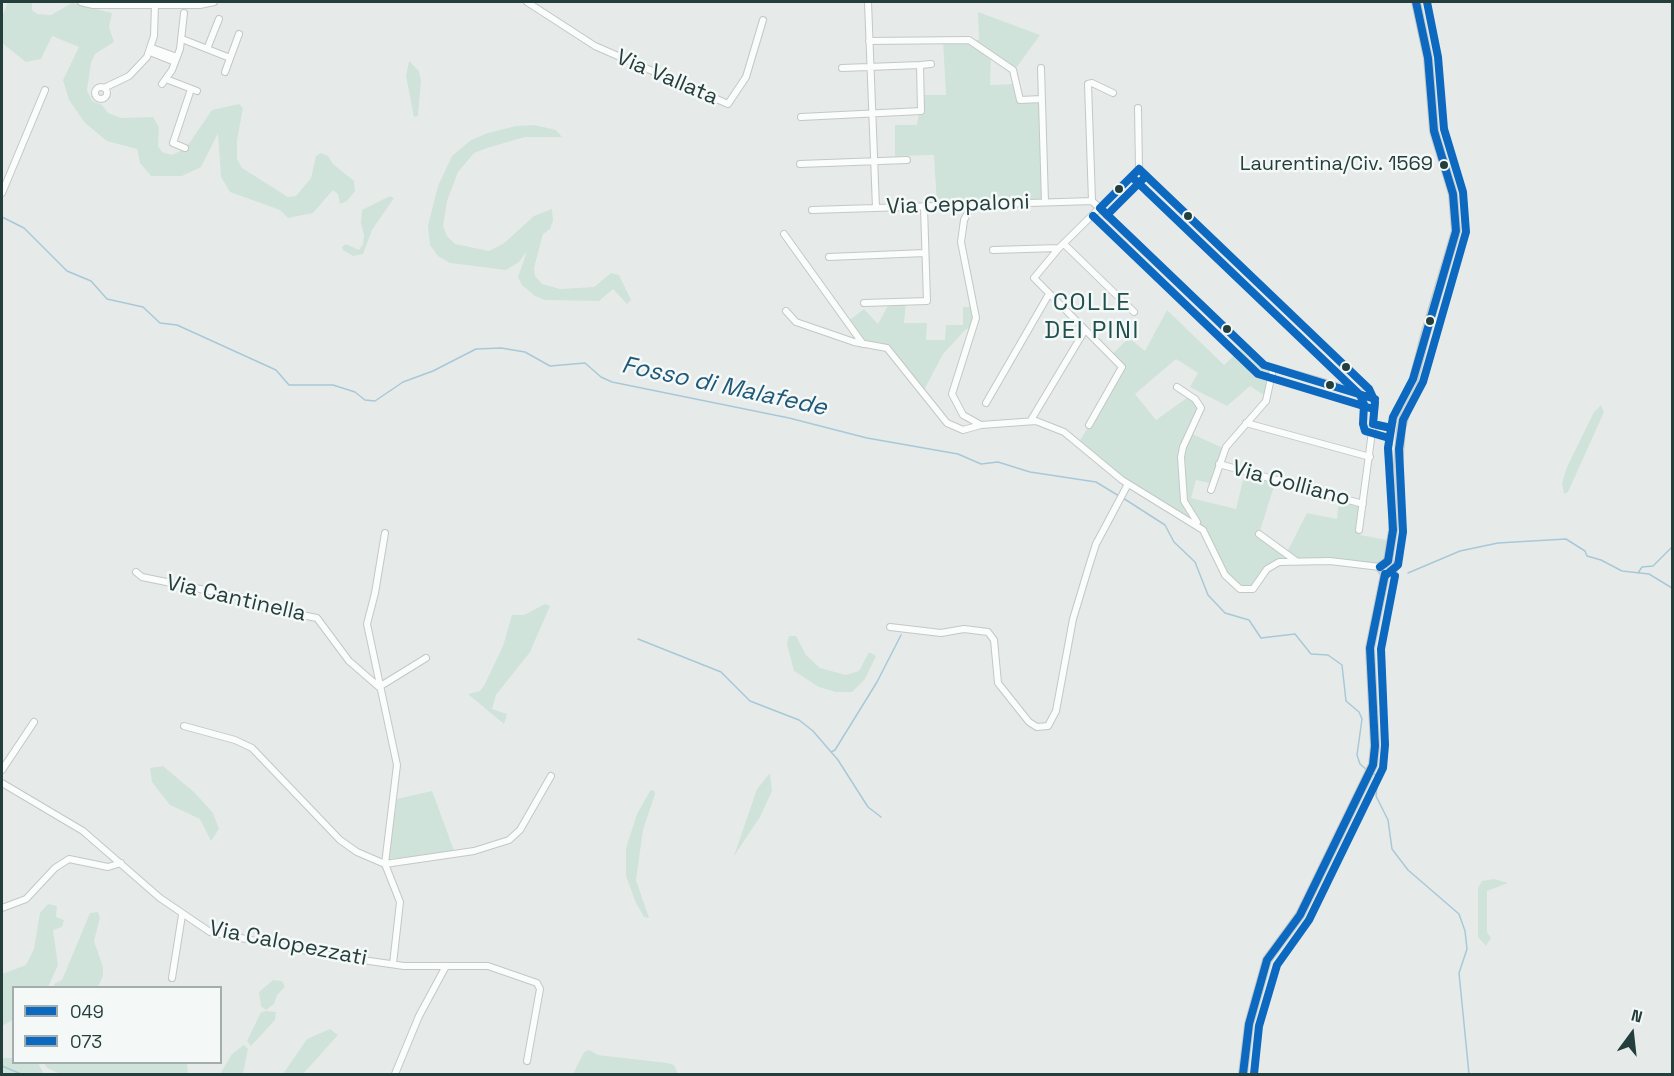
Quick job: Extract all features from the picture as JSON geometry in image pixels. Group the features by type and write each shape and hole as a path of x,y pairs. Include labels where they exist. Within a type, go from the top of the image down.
{"main road":[{"path":"1243,1074 1249,1024 1267,960 1300,915 1370,772 1375,746 1370,642 1383,570 1388,561 1394,530 1401,410 1411,385 1453,247 1456,221 1453,194 1434,131 1429,64 1416,2"},
{"path":"1383,570 1393,569 1388,561"}],"street":[{"path":"81,2 92,5 207,5 214,2"},
{"name":"Via Vallata","path":"527,2 595,46 728,104 746,77 763,20"},
{"path":"868,2 876,208"},
{"path":"104,88 129,76 151,50 154,5"},
{"path":"184,14 182,39 176,60 164,81 194,90 173,143 185,147"},
{"path":"207,49 219,19"},
{"path":"225,72 239,34"},
{"path":"182,39 230,58"},
{"path":"869,41 969,40 1014,71 1020,100 1042,99"},
{"path":"151,50 176,60"},
{"path":"842,68 931,64"},
{"path":"801,117 921,111 920,65"},
{"path":"1041,68 1045,202"},
{"path":"1113,93 1091,83 1088,84 1092,201 1264,366 1362,393 1375,399"},
{"path":"2,192 45,90"},
{"path":"1138,108 1139,169 1368,388 1375,399 1370,457 1359,530"},
{"path":"800,165 907,160"},
{"path":"1089,425 1122,368 1034,278 1062,246 1139,169"},
{"name":"Via Ceppaloni","path":"812,210 1092,201"},
{"path":"972,205 964,220 961,242 976,318 952,396 961,414 981,424"},
{"path":"864,303 927,301 924,207"},
{"path":"784,234 863,344"},
{"path":"993,250 1062,246 1134,312"},
{"path":"829,257 926,253"},
{"path":"986,403 1049,294"},
{"path":"786,311 796,322 863,344 888,349 947,423 962,430 981,424 1031,420 1049,424 1064,432 1128,484 1178,512 1203,530"},
{"path":"1031,420 1084,330"},
{"path":"1211,490 1218,464 1229,442 1266,402 1273,369"},
{"path":"1177,387 1193,397 1200,408 1183,447 1181,461 1185,505 1203,530 1224,573 1240,590 1253,589 1265,572 1275,563 1337,561 1383,570"},
{"path":"1362,393 1368,388"},
{"path":"1394,502 1388,448 1391,428 1401,410"},
{"path":"1246,423 1370,457"},
{"path":"1373,424 1391,428"},
{"name":"Via Colliano","path":"1218,464 1363,504"},
{"path":"890,627 929,633 962,629 988,632 994,641 998,683 1030,723 1040,728 1048,726 1056,711 1080,591 1096,544 1128,484"},
{"path":"385,533 376,590 367,622 397,765 386,864 400,902 393,964"},
{"path":"1259,534 1296,561"},
{"name":"Via Cantinella","path":"136,572 142,577 244,598 266,608 317,618 346,658 379,687"},
{"path":"379,687 426,658"},
{"path":"2,770 34,722"},
{"path":"184,726 233,739 252,748 340,840 357,852 386,864 474,851 509,840 520,830 551,776"},
{"name":"Via Calopezzati","path":"2,783 79,828 183,915 216,933 328,955 393,964 488,966 539,984 526,1061"},
{"path":"2,908 26,899 55,868 69,859 108,867 121,863"},
{"path":"172,978 183,915"},
{"path":"395,1074 419,1016 446,966"}],"green space":[{"path":"8,2 32,2 32,10 37,14 51,15 72,3 112,13 109,27 114,42 95,54 91,63 87,90 92,101 102,105 108,113 121,118 153,117 159,127 158,146 162,152 172,155 186,148 212,110 239,104 243,108 237,140 237,159 242,168 288,197 296,196 311,178 316,156 321,153 328,156 333,164 354,181 355,191 347,201 340,204 338,194 333,190 313,213 288,218 280,210 230,192 221,177 218,133 201,167 182,176 151,176 140,163 137,149 107,141 85,123 69,100 63,80 79,47 52,36 41,59 26,62 2,43 2,17"},
{"path":"978,12 1040,35 1014,71 991,55 990,85 1016,84 1018,98 1042,99 1045,202 937,206 934,155 895,156 895,125 917,125 921,95 946,95 943,40 979,40"},
{"path":"409,61 419,71 421,81 418,116 414,117 406,76"},
{"path":"534,125 556,130 562,137 525,137 487,148 474,153 458,172 447,201 443,226 447,236 455,244 489,251 503,244 534,216 552,209 553,221 550,229 543,234 534,268 535,276 542,284 560,289 594,287 611,273 619,275 631,300 627,304 613,289 599,301 545,300 535,296 522,285 518,277 527,251 519,262 506,270 450,263 438,256 430,245 428,226 438,186 452,156 471,140 488,133 516,126"},
{"path":"390,196 394,198 372,230 363,254 353,256 343,250 342,247 346,244 359,250 363,244 364,235 361,223 362,210"},
{"path":"906,301 904,323 927,323 926,340 945,340 946,325 963,325 963,307 976,307 974,329 966,329 943,354 922,394 892,353 863,344 847,322 864,309 878,324 890,302"},
{"path":"1167,310 1224,365 1243,347 1273,369 1268,398 1250,386 1227,406 1190,387 1198,373 1176,359 1135,394 1156,420 1191,395 1200,406 1190,433 1225,449 1213,484 1196,480 1191,498 1236,509 1245,472 1276,480 1259,534 1286,554 1307,513 1337,519 1339,497 1363,504 1360,535 1392,541 1391,573 1380,567 1274,562 1255,587 1244,591 1228,580 1203,530 1128,484 1079,442 1121,373 1122,368 1111,355 1129,338 1145,351"},
{"path":"1601,405 1604,412 1568,492 1564,494 1562,483 1567,467 1594,412"},
{"path":"545,604 550,606 530,652 496,695 492,709 507,714 504,724 468,694 480,691 485,684 503,646 512,615 524,615"},
{"path":"789,636 796,636 806,655 820,668 846,675 859,671 869,652 876,656 865,679 852,692 836,692 819,687 794,671 787,644"},
{"path":"163,766 195,793 213,813 219,829 211,841 200,819 170,805 152,782 150,768"},
{"path":"770,773 772,791 760,817 734,856 757,789"},
{"path":"654,790 655,794 643,830 636,880 649,918 644,917 636,903 626,876 626,848 637,814 650,791"},
{"path":"432,791 455,853 388,859 397,799"},
{"path":"1494,879 1508,883 1487,891 1487,932 1491,938 1486,946 1478,937 1478,888 1482,881"},
{"path":"48,904 57,906 56,917 64,920 62,927 53,930 58,965 48,986 12,986 12,1021 2,1026 2,974 26,965 34,949 40,913"},
{"path":"98,912 100,918 94,941 103,967 103,976 98,986 55,986 54,984 62,980 90,913"},
{"path":"273,980 282,981 285,987 277,995 274,1004 266,1010 261,1006 259,992"},
{"path":"261,1012 276,1012 275,1020 251,1046 247,1041"},
{"path":"330,1029 338,1035 303,1074 283,1074 307,1039"},
{"path":"244,1045 248,1049 243,1074 220,1074 232,1054"},
{"path":"589,1050 598,1055 667,1063 674,1065 678,1074 573,1074 584,1052"},
{"path":"2,1058 12,1058 12,1064 39,1064 44,1074 2,1074"},
{"path":"45,1064 187,1064 188,1074 60,1074 47,1068"}],"waterway":[{"name":"Fosso di Malafede","path":"2,217 24,228 67,271 91,281 107,299 143,307 160,323 177,325 276,370 289,385 333,385 355,392 365,400 375,401 403,382 433,371 476,349 501,348 525,352 550,366 585,363 601,377 612,382 789,418 867,438 958,454 981,464 998,462 1030,472 1096,482 1119,496"},
{"path":"1123,498 1165,525 1174,542 1195,562 1208,595 1225,613 1249,620 1261,638 1295,634 1311,654 1328,655 1342,665 1346,701 1359,712 1362,719 1357,755 1360,764 1368,771"},
{"path":"1408,573 1460,551 1498,543 1566,539 1585,551 1587,556 1601,560 1622,571 1649,574 1672,588"},
{"path":"1638,573 1642,567 1653,566 1672,547"},
{"path":"831,752 835,750 877,682 901,635"},
{"path":"638,639 721,672 750,701 799,720 813,731 838,760 868,807 881,817"},
{"path":"1372,773 1378,776 1376,796 1388,820 1392,849 1408,870 1459,914 1465,931 1467,949 1459,973 1469,1074"},
{"path":"2,1066 21,1074"}],"transit line":[{"name":"049","path":"1380,567 1388,561 1393,530 1388,448 1393,417 1413,379 1456,231 1453,194 1434,131 1428,58 1416,2"},
{"name":"073","path":"1386,575 1398,565 1403,532 1399,449 1403,420 1423,382 1466,232 1463,192 1444,129 1438,57 1427,2"},
{"name":"049","path":"1139,169 1369,389 1375,402 1373,424 1391,428"},
{"name":"049","path":"1100,208 1139,169"},
{"name":"073","path":"1107,215 1146,176"},
{"name":"073","path":"1132,177 1360,395 1364,404 1365,431 1389,438"},
{"name":"049","path":"1100,208 1264,365 1375,399"},
{"name":"073","path":"1093,216 1258,374 1370,408"},
{"name":"049","path":"1243,1074 1249,1024 1267,960 1300,915 1373,765 1375,746 1370,648 1385,574"},
{"name":"073","path":"1254,1074 1259,1026 1277,965 1309,920 1383,768 1385,745 1381,649 1395,576"}],"place":[{"name":"Laurentina/Civ. 1569","path":"1444,165"}],"district":[{"name":"COLLE DEI PINI","path":"1092,317"}]}
